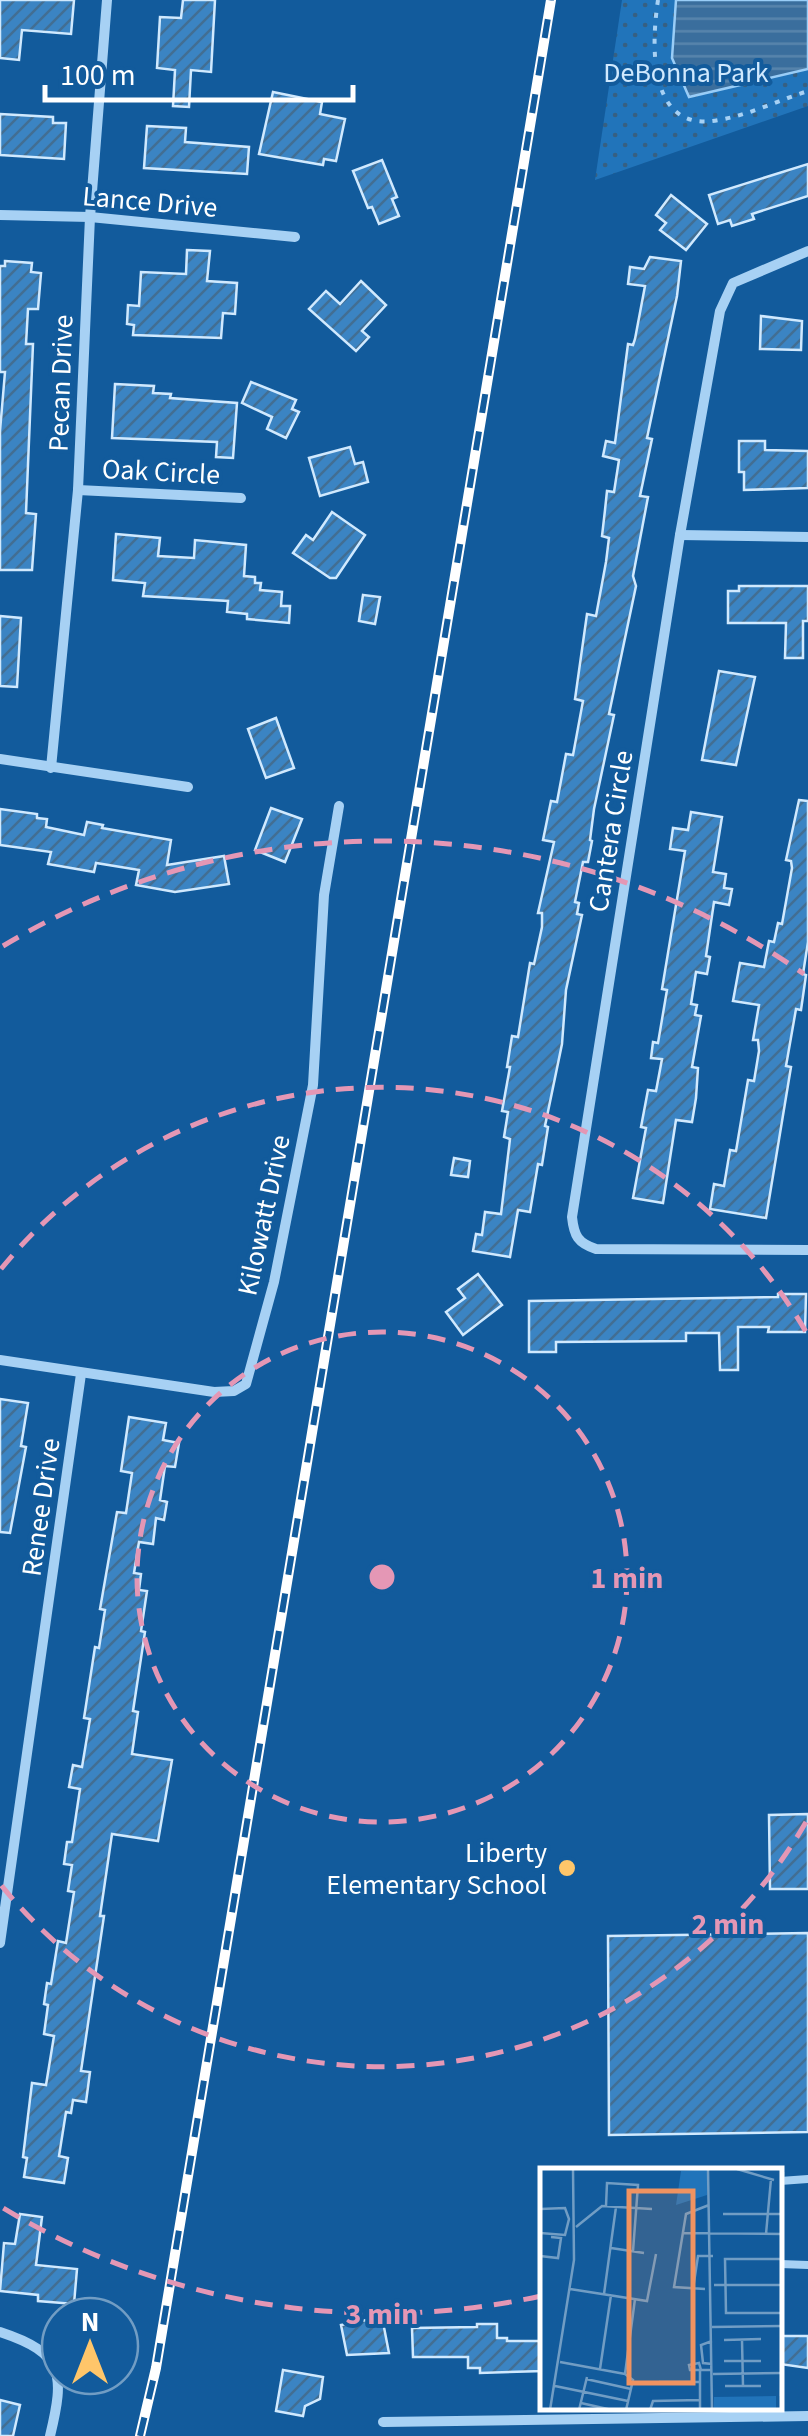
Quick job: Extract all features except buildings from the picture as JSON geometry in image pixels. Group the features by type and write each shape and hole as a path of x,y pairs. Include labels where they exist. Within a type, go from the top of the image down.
{"street":[{"name":"Pecan Drive","path":"51,768 78,490 90,216 106,0"},
{"name":"Lance Drive","path":"0,215 90,216 295,237"},
{"name":"Cantera Circle","path":"808,251 746,275 725,296 680,535 572,1217 581,1244 596,1249 808,1250"},
{"name":"Oak Circle","path":"78,490 241,498"},
{"path":"680,535 808,538"},
{"path":"0,759 188,787"},
{"name":"Kilowatt Drive","path":"0,1360 214,1392 246,1384 274,1282 314,1085 324,895 340,806"},
{"name":"Renee Drive","path":"0,1943 81,1374"},
{"path":"0,2332 35,2344 56,2367 59,2400 50,2436"},
{"path":"383,2422 808,2416"}],"lane":[{"path":"783,2181 808,2180"},
{"path":"783,2264 808,2265"}],"path":[{"path":"658,0 655,67 660,88 676,113 700,122 721,120 808,91"}],"green space":[{"name":"DeBonna Park","path":"622,0 808,0 808,106 595,180"}],"shaded area":[{"path":"676,0 808,0 808,69 689,97 672,58"}],"railway":[{"path":"140,2436 156,2368 551,0"}],"place":[{"name":"Liberty Elementary School","path":"567,1868"}]}
